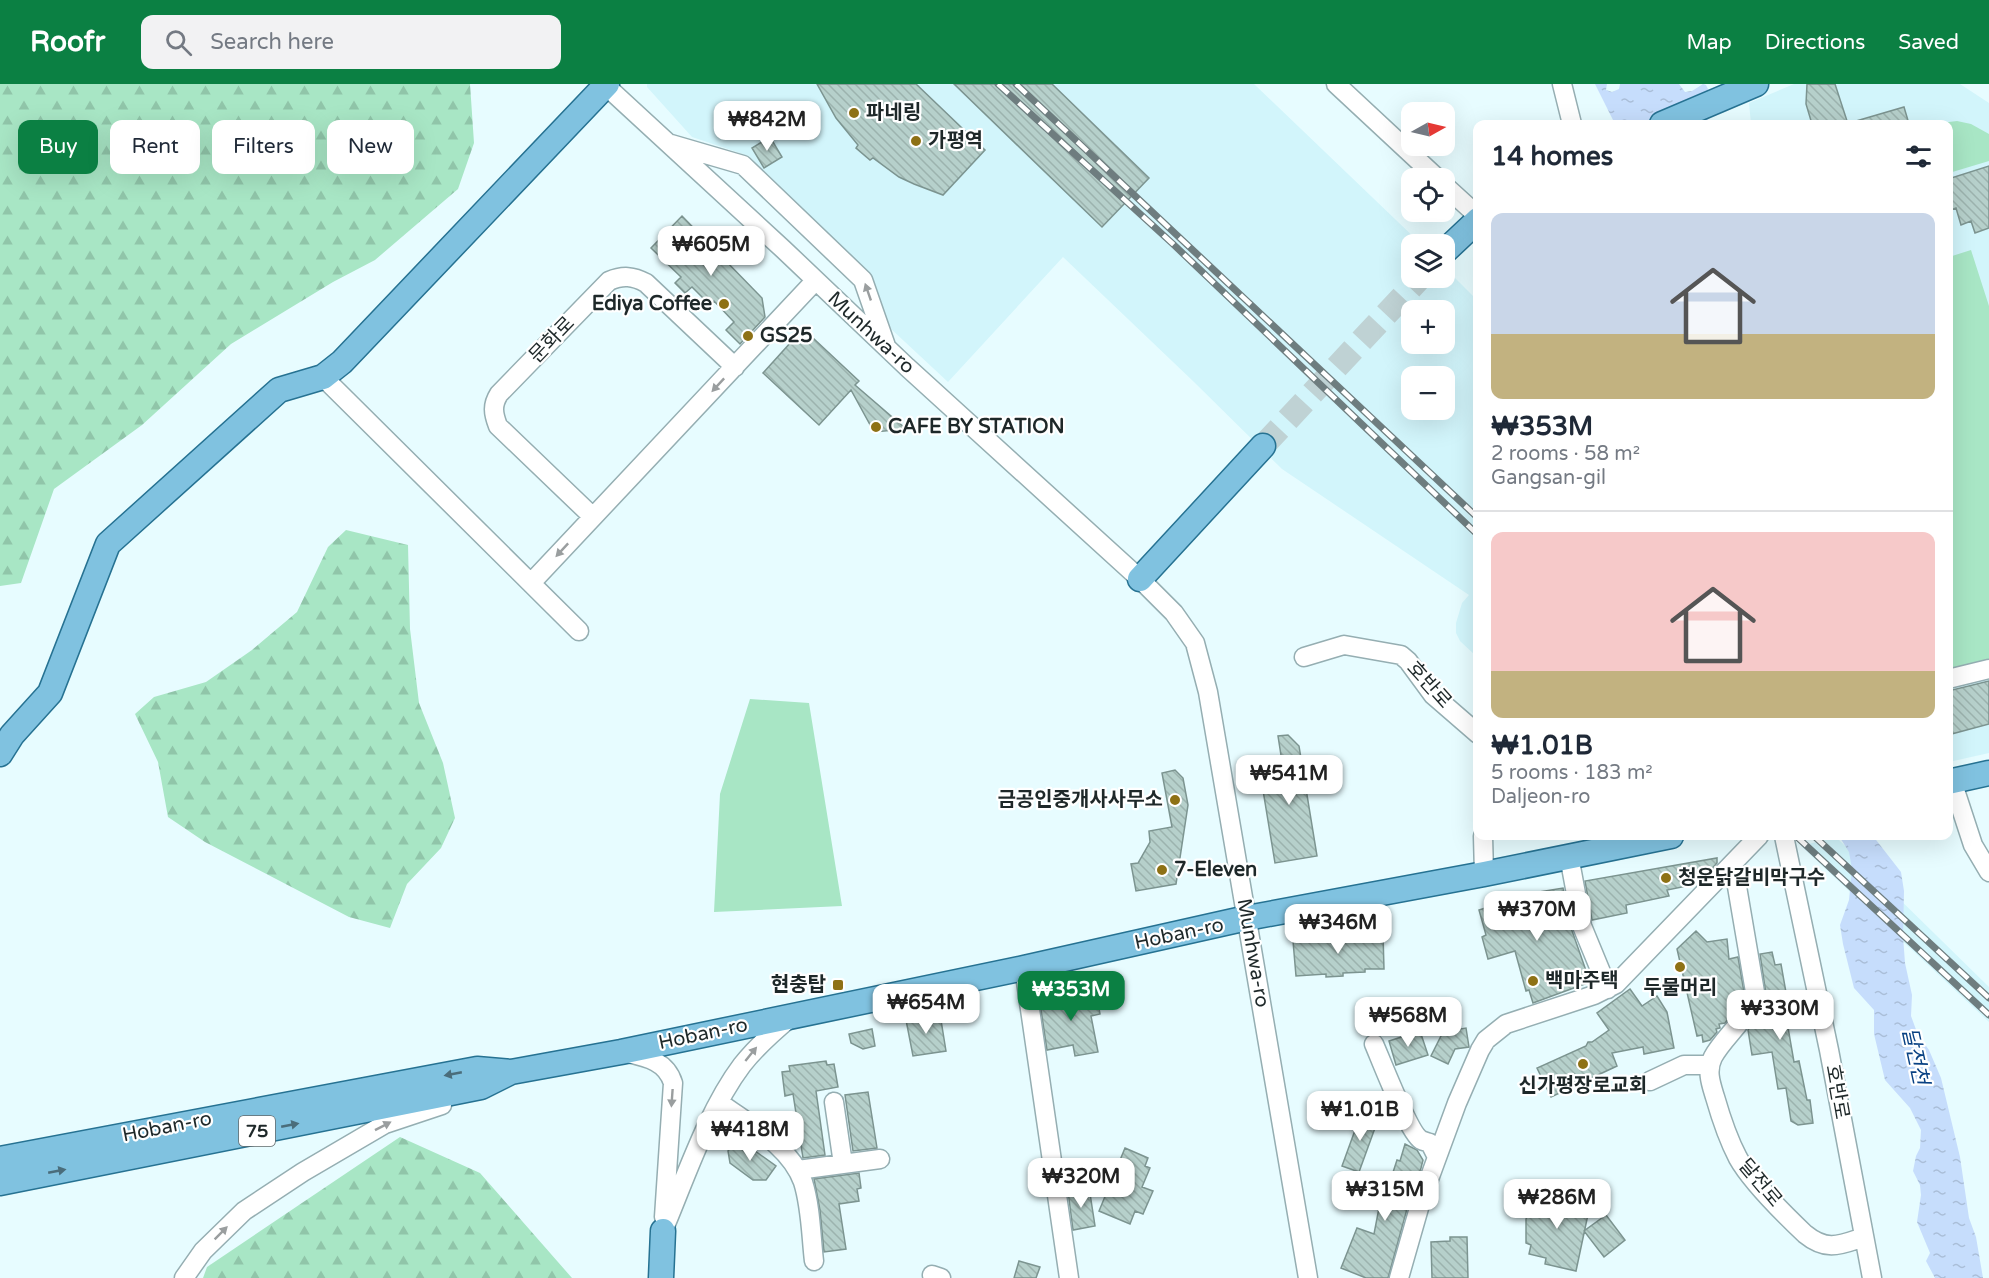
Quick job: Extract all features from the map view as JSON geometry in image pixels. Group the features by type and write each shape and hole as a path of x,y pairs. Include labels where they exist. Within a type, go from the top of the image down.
{"main road":[{"path":"1671,120 1756,84"},
{"path":"0,754 12,735 50,693 108,544 279,390 323,377 342,362 607,85"},
{"path":"1455,241 1473,223"},
{"path":"1140,579 1263,446"},
{"path":"1953,780 1989,774"},
{"name":"Hoban-ro","path":"0,1159 477,1069 512,1072 621,1052 1024,968 1247,918 1651,840"},
{"name":"Hoban-ro","path":"0,1183 481,1087 512,1072"},
{"path":"661,1278 663,1231"}],"street":[{"path":"1336,84 1426,168"},
{"path":"1562,84 1571,120"},
{"name":"Munhwa-ro","path":"607,85 886,348 1140,579 1174,613 1195,643 1202,665 1308,1278"},
{"path":"666,142 743,165 863,280 886,348"},
{"path":"1455,196 1473,213"},
{"name":"문화로","path":"593,518 498,426 493,404 499,394 609,281 626,276 646,283 735,367"},
{"path":"531,584 815,281"},
{"path":"323,377 579,631"},
{"name":"호반로","path":"1304,657 1344,645 1401,655 1408,661 1432,695 1473,730"},
{"path":"1953,678 1989,669"},
{"path":"1953,789 1973,845 1989,872"},
{"path":"1483,840 1484,874"},
{"path":"1399,1278 1421,1201 1457,1103 1480,1050 1491,1034 1513,1021 1608,989 1624,976 1755,840"},
{"name":"호반로","path":"1785,840 1829,1050 1872,1278"},
{"path":"1569,856 1582,926 1608,989"},
{"path":"1650,1081 1684,1065 1710,1065 1716,1052 1754,999 1751,963 1733,863"},
{"path":"1024,968 1069,1278"},
{"path":"663,1231 699,1147 741,1066 758,1046 793,1016"},
{"path":"1374,1044 1408,1120 1420,1140 1430,1143 1437,1157"},
{"path":"621,1052 663,1065 670,1072 673,1083 663,1231"},
{"name":"달전로","path":"1710,1065 1710,1081 1720,1116 1738,1159 1748,1173 1815,1242 1834,1246 1864,1237"},
{"name":"Hoban-ro","path":"184,1278 203,1251 244,1211 303,1172 385,1124 448,1102 481,1087"},
{"path":"834,1102 843,1164"},
{"path":"720,1103 773,1142 789,1157 798,1170 806,1194 814,1261"},
{"path":"798,1170 880,1158"}],"shaded area":[{"path":"647,84 1254,84 1411,234 1401,234 1401,288 1455,288 1455,278 1473,296 1473,653 1460,641 1456,633 1456,623 1462,603 1469,595 1282,469 1063,257 948,382 890,328 873,278 749,156 692,137 647,87"},
{"path":"1794,84 1960,84 1989,103 1989,753 1953,761 1953,120 1751,120 1749,103"},
{"path":"1824,840 1839,840 1989,987 1989,1022 1801,846"}],"green space":[{"path":"0,84 470,84 474,143 458,189 375,260 333,282 231,344 142,425 54,489 21,583 0,586"},
{"path":"1953,122 1971,124 1989,134 1989,161 1953,172"},
{"path":"1971,250 1989,306 1989,664 1953,675 1953,256"},
{"path":"346,530 408,545 410,629 419,703 443,763 455,818 441,848 407,884 390,928 349,917 205,842 168,817 158,762 135,714 154,697 206,682 252,650 297,612 328,547"},
{"path":"750,699 809,703 842,906 714,912 720,794"},
{"path":"400,1137 480,1173 572,1278 203,1278 207,1267"}],"water":[{"path":"1595,84 1607,84 1606,90 1612,92 1619,89 1620,84 1679,84 1685,92 1692,91 1703,84 1709,91 1708,120 1613,120"},
{"name":"달전천","path":"1842,840 1876,840 1901,872 1904,891 1905,963 1912,995 1911,1016 1918,1035 1929,1050 1941,1078 1960,1157 1969,1218 1976,1237 1983,1278 1935,1278 1926,1261 1930,1253 1917,1222 1921,1195 1920,1185 1913,1171 1920,1148 1921,1130 1910,1108 1885,1080 1874,1034 1874,1010 1854,988 1843,944 1840,925 1849,900 1852,869 1849,852"}],"building":[{"name":"가평역","path":"817,84 916,84 985,150 943,195 914,184 899,177 873,158 870,160 856,148 858,145 836,118"},
{"path":"954,84 1052,84 1149,178 1102,227"},
{"path":"1807,84 1835,84 1847,120 1811,120 1806,104"},
{"path":"1904,107 1908,120 1859,120"},
{"path":"770,137 782,157 764,168 752,148"},
{"path":"1989,166 1989,228 1975,233 1971,221 1961,225 1956,208 1953,209 1953,177"},
{"path":"682,216 762,298 765,317 740,344 726,330 734,322 714,301 710,305 692,287 685,293 675,283 681,277 651,248"},
{"path":"813,338 859,381 855,385 906,429 874,432 851,390 819,425 763,373 792,341"},
{"path":"1989,681 1989,724 1953,734 1953,690"},
{"path":"1288,735 1299,746 1317,856 1275,863 1260,772 1283,768 1278,736"},
{"path":"1175,770 1183,778 1188,805 1176,884 1136,891 1131,864 1138,863 1150,842 1149,831 1172,827 1162,773"},
{"path":"1717,858 1717,863 1705,876 1685,879 1687,886 1667,890 1669,896 1626,905 1627,913 1592,920 1585,881"},
{"path":"1563,888 1570,925 1590,982 1533,1003 1529,990 1526,991 1515,951 1488,959 1482,937 1486,935 1479,910 1533,893"},
{"path":"1696,931 1707,942 1727,939 1729,959 1738,957 1744,992 1725,1023 1719,1024 1720,1028 1716,1029 1717,1032 1710,1040 1703,1042 1702,1035 1697,1036 1677,949"},
{"path":"1383,934 1384,969 1365,969 1365,972 1343,973 1343,976 1326,977 1326,974 1296,976 1293,941 1300,941 1299,938"},
{"path":"1772,952 1775,965 1781,964 1790,1015 1786,1016 1794,1062 1799,1061 1807,1100 1810,1100 1813,1123 1798,1125 1791,1121 1786,1088 1778,1089 1772,1052 1752,1055 1748,1030 1759,1014 1766,994 1760,954"},
{"path":"1082,988 1083,994 1096,992 1100,1014 1091,1016 1098,1052 1075,1056 1073,1045 1047,1050 1040,1003 1068,997 1067,991"},
{"path":"1630,989 1642,1006 1657,996 1667,1012 1674,1048 1644,1054 1643,1047 1612,1053 1617,1066 1551,1097 1537,1068 1586,1046 1588,1042 1592,1042 1609,1030 1597,1013"},
{"path":"940,1014 946,1051 913,1056 906,1020"},
{"path":"1466,1028 1469,1047 1455,1049 1448,1064 1431,1056 1443,1032"},
{"path":"872,1029 875,1046 863,1049 851,1043 849,1034"},
{"path":"1420,1031 1428,1055 1396,1065 1389,1041"},
{"path":"826,1061 827,1065 834,1064 838,1087 816,1091 825,1155 803,1158 793,1094 785,1096 782,1072 790,1071 789,1066"},
{"path":"868,1092 877,1148 853,1151 845,1095"},
{"path":"1362,1111 1379,1117 1359,1172 1342,1166"},
{"path":"737,1138 776,1166 766,1180 753,1180 730,1163 728,1151"},
{"path":"1405,1144 1417,1150 1423,1160 1421,1168 1410,1198 1388,1278 1366,1278 1341,1268 1357,1228 1374,1234 1379,1208 1376,1206 1379,1193 1386,1194"},
{"path":"1125,1148 1148,1158 1145,1166 1150,1168 1142,1187 1153,1191 1143,1214 1135,1211 1130,1224 1099,1211"},
{"path":"859,1173 861,1188 857,1189 859,1201 839,1204 846,1249 824,1252 814,1179"},
{"path":"1089,1187 1095,1226 1073,1230 1068,1191"},
{"path":"1555,1194 1575,1196 1574,1202 1590,1205 1576,1271 1545,1264 1546,1258 1529,1254 1531,1245 1526,1243 1526,1219 1533,1206"},
{"path":"1606,1215 1625,1240 1604,1257 1584,1231"},
{"path":"1450,1237 1467,1237 1468,1278 1432,1278 1431,1242 1450,1241"},
{"path":"1019,1261 1040,1267 1036,1278 1014,1278"}],"tunnel":[{"path":"1263,446 1411,288"}],"railway":[{"path":"998,84 1173,244 1473,530"},
{"path":"1016,84 1473,513"},
{"path":"1800,840 1989,1015"},
{"path":"1818,840 1989,998"}],"place":[{"name":"파네링","path":"854,113"},
{"name":"가평역","path":"916,141"},
{"name":"Ediya Coffee","path":"724,304"},
{"name":"GS25","path":"748,336"},
{"name":"CAFE BY STATION","path":"876,427"},
{"name":"금공인중개사사무소","path":"1175,800"},
{"name":"7-Eleven","path":"1162,870"},
{"name":"청운닭갈비막구수","path":"1666,878"},
{"name":"두물머리","path":"1680,967"},
{"name":"백마주택","path":"1533,981"},
{"name":"현충탑","path":"838,985"},
{"name":"신가평장로교회","path":"1583,1064"}]}
